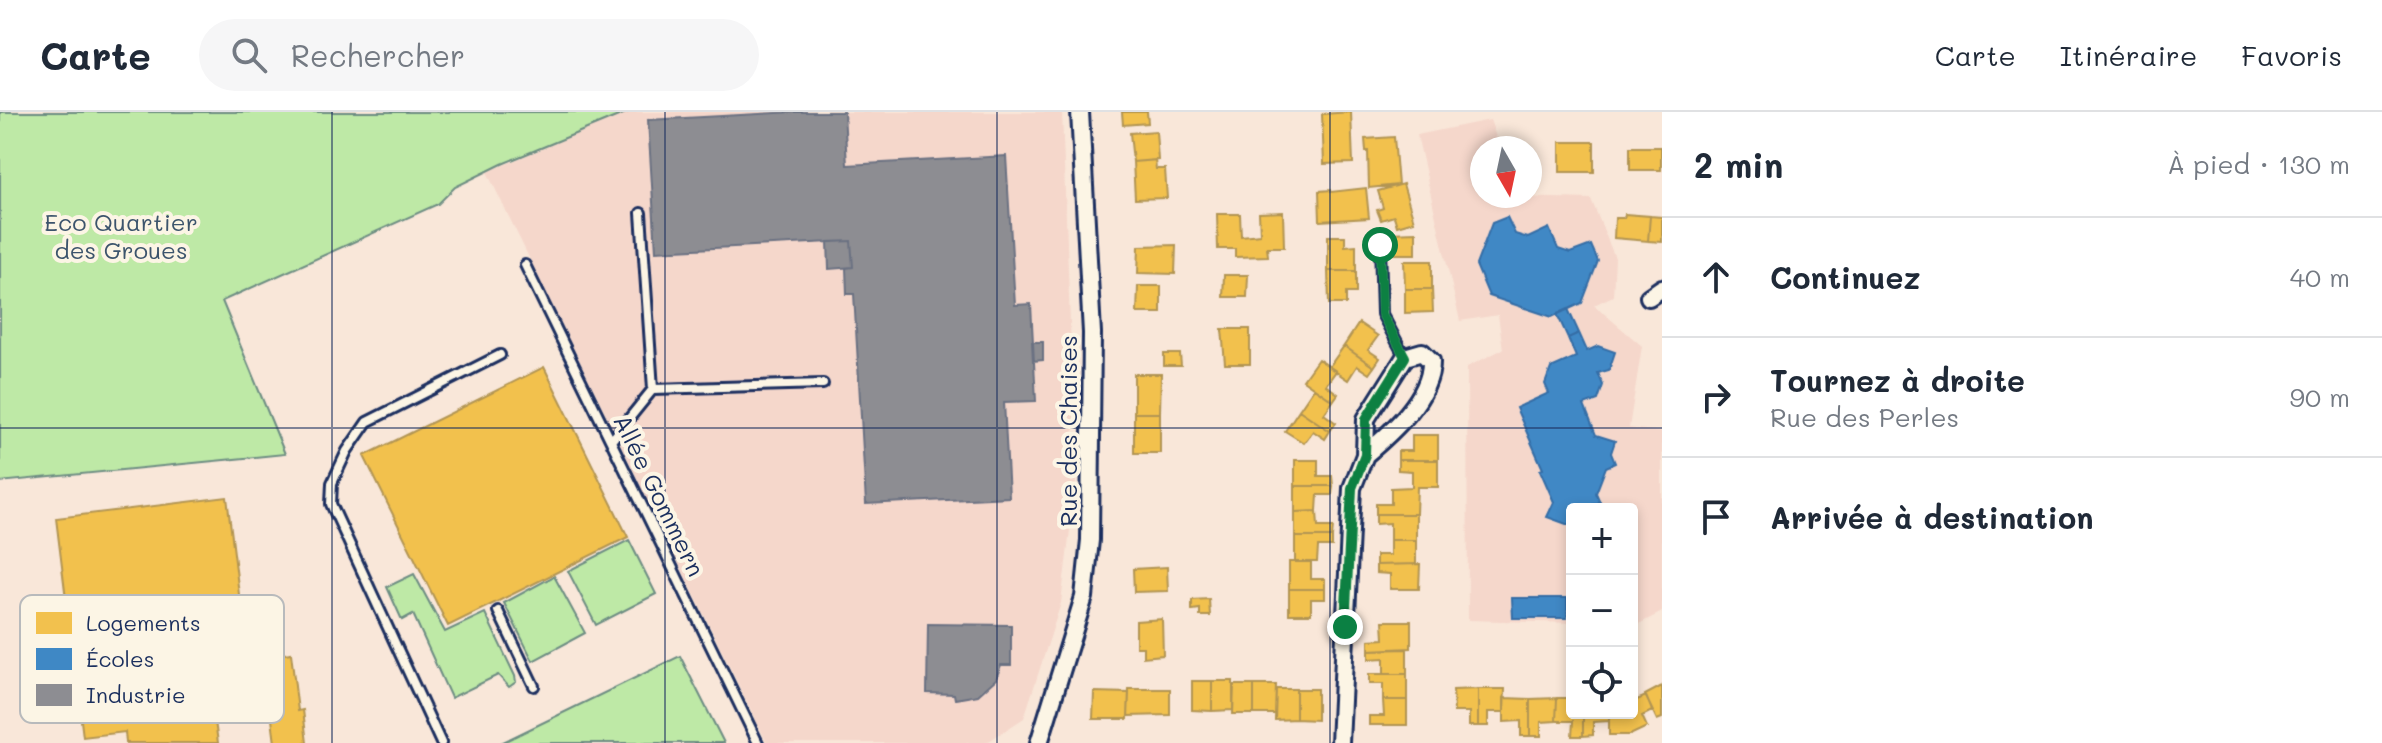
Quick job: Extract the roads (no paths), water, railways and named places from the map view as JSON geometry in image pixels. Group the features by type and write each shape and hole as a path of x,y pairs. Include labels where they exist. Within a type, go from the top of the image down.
{"street":[{"name":"Rue des Chaises","path":"1039,743 1084,597 1090,540 1092,333 1080,112"},
{"path":"1340,743 1352,488 1365,455 1366,419 1405,357 1422,352 1431,361 1431,376 1395,431 1365,455"}],"lane":[{"path":"611,441 653,389 641,213"},
{"path":"1380,245 1382,314 1405,357"},
{"name":"Allée Gommern","path":"525,265 758,743"},
{"path":"441,743 331,504 332,483 347,451 367,422 500,355"},
{"path":"653,389 823,384"},
{"path":"498,611 534,686"}],"park label":[{"name":"Eco Quartier des Groues","path":"121,235"}]}
